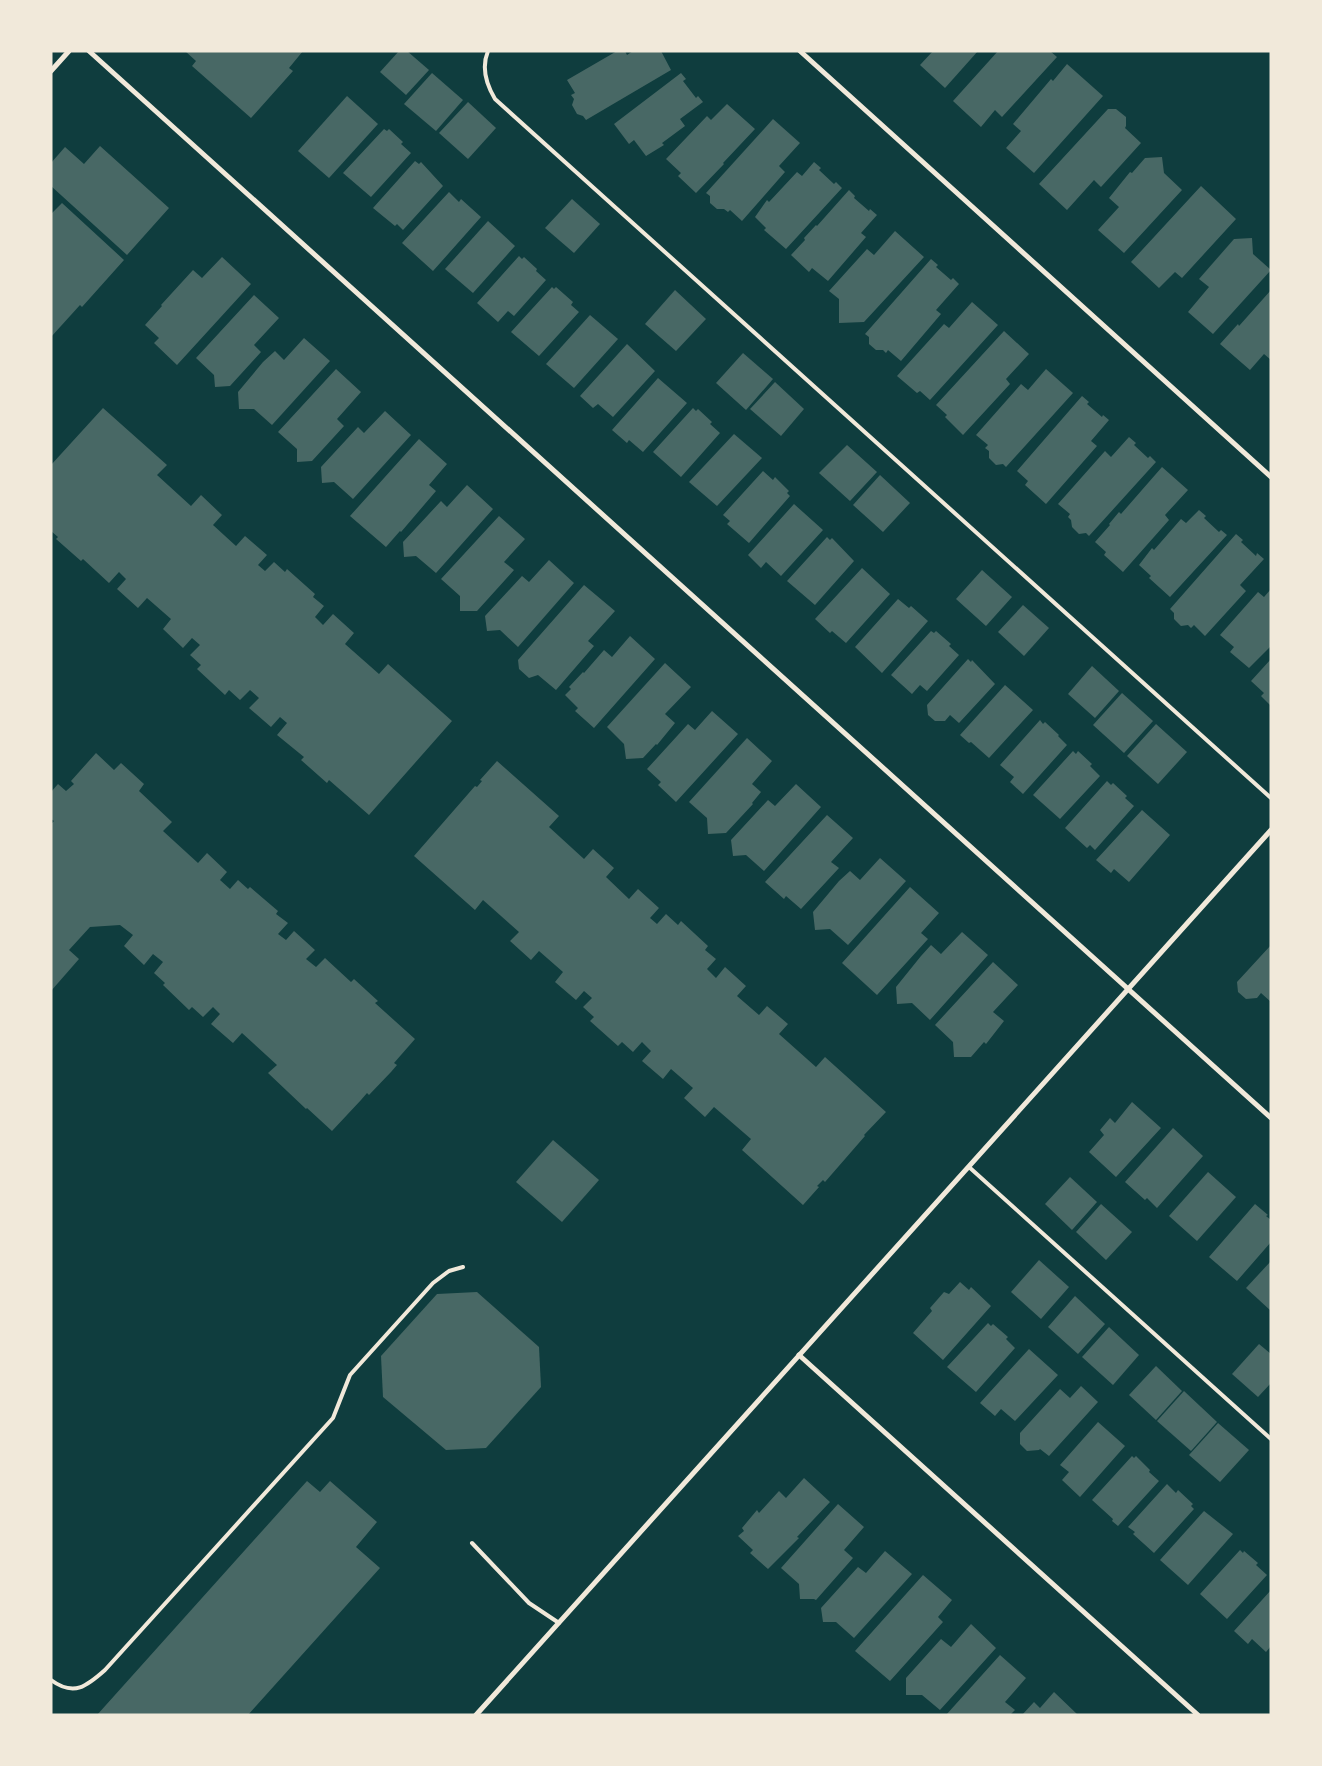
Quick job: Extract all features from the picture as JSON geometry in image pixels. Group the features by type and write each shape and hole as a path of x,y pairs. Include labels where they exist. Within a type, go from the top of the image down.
{"street":[{"path":"51,71 69,51"},
{"path":"89,51 1271,1118"},
{"path":"800,51 1271,477"},
{"path":"476,1715 1271,830"},
{"path":"799,1355 1198,1715"}],"lane":[{"path":"488,51 484,60 485,74 488,87 496,99 1271,798"},
{"path":"969,1167 1271,1439"},
{"path":"51,1680 66,1688 80,1689 92,1682 105,1670 333,1418 350,1375 433,1282 449,1272 463,1267"},
{"path":"472,1543 528,1603 559,1623"}],"building":[{"path":"185,51 303,51 289,68 293,71 251,118 192,66 196,61"},
{"path":"399,51 407,51 429,70 406,95 380,72"},
{"path":"617,51 625,51 627,55 633,51 661,51 671,70 586,120 583,116 577,114 572,105 574,99 571,95 575,93 567,80"},
{"path":"933,51 978,51 945,88 920,65"},
{"path":"998,51 1050,51 1057,57 1002,117 995,110 981,127 953,101"},
{"path":"1067,64 1103,96 1034,173 1006,148 1021,131 1013,124 1051,79 1053,81"},
{"path":"432,73 463,100 436,131 404,104"},
{"path":"681,73 686,79 683,81 696,98 698,96 703,102 680,119 685,126 662,143 664,145 646,156 634,140 629,144 614,124"},
{"path":"347,96 378,124 329,178 298,151"},
{"path":"468,102 496,128 468,159 439,133"},
{"path":"727,104 755,129 696,193 678,176 681,173 666,159 707,116 711,120"},
{"path":"1108,109 1116,109 1126,117 1125,128 1141,143 1101,187 1094,180 1067,210 1039,184"},
{"path":"773,119 800,143 779,166 785,172 742,221 730,210 728,212 724,209 717,209 710,203 710,196 706,193"},
{"path":"384,129 387,131 389,129 403,142 401,144 411,153 371,197 343,173"},
{"path":"100,146 169,208 127,255 51,186 51,163 65,147 84,164"},
{"path":"1162,157 1164,173 1182,190 1124,253 1098,230 1119,207 1109,198 1130,172 1132,173 1145,158"},
{"path":"415,161 419,164 421,162 443,186 403,230 397,224 395,226 373,208"},
{"path":"814,162 821,168 819,170 834,184 836,182 842,188 786,249 764,230 766,228 755,217 767,200 769,202 797,172 802,176"},
{"path":"1201,186 1236,219 1182,278 1175,272 1159,288 1131,262"},
{"path":"849,190 855,196 854,198 869,211 870,209 877,215 861,233 866,237 828,281 812,268 809,272 791,255 805,240 804,238"},
{"path":"449,192 459,202 461,199 481,217 433,271 402,243"},
{"path":"572,199 600,224 574,253 545,228"},
{"path":"62,203 124,260 82,307 80,305 51,337 51,214"},
{"path":"488,221 515,246 473,293 445,269"},
{"path":"895,231 924,257 864,322 839,323 839,299 829,291 867,249 874,255"},
{"path":"1252,238 1253,254 1271,270 1213,334 1188,312 1209,287 1199,279 1234,239"},
{"path":"519,256 522,259 524,257 546,280 514,316 508,311 498,322 477,303"},
{"path":"222,257 251,284 177,365 154,343 159,338 145,325 193,270 202,278"},
{"path":"931,259 938,265 936,267 951,280 953,278 959,284 936,310 941,314 901,361 888,350 886,353 883,350 876,350 869,344 869,337 865,334"},
{"path":"552,287 554,289 556,287 573,302 571,305 579,312 539,356 511,332"},
{"path":"675,290 706,319 676,351 645,324"},
{"path":"1271,290 1271,360 1264,354 1250,370 1220,344"},
{"path":"254,295 279,318 254,345 261,352 230,386 215,387 214,375 196,358"},
{"path":"972,302 998,325 930,400 920,391 917,393 897,376 944,324 949,328"},
{"path":"590,315 618,339 574,388 546,364"},
{"path":"1004,331 1029,354 1006,379 1010,384 963,435 936,405"},
{"path":"304,338 330,361 272,425 254,409 239,409 238,392 263,362 275,351 284,360"},
{"path":"627,344 655,371 613,417 598,404 593,408 580,396"},
{"path":"743,353 773,379 746,410 716,383"},
{"path":"336,369 361,392 337,419 344,426 312,461 297,462 297,449 278,432"},
{"path":"1046,369 1073,393 1006,467 1003,464 996,465 989,458 989,451 985,448 988,445 976,435 1021,384 1028,390"},
{"path":"658,378 687,403 643,452 629,440 627,443 612,430"},
{"path":"775,382 804,409 781,436 750,409"},
{"path":"1082,396 1089,402 1087,404 1102,417 1103,415 1109,420 1091,441 1097,446 1046,504 1025,485 1028,481 1017,471"},
{"path":"103,408 167,465 157,475 191,506 201,495 222,515 213,525 236,546 245,536 267,555 258,565 265,571 274,562 285,572 287,569 315,594 313,597 324,606 315,617 323,625 333,614 354,633 345,644 379,674 388,664 452,721 369,815 329,780 327,783 301,760 304,757 277,735 287,723 280,717 271,727 249,708 259,698 250,690 240,700 229,690 225,695 197,669 201,665 190,655 200,645 192,638 183,648 163,629 171,619 147,598 138,608 117,589 126,579 119,572 109,583 83,559 81,561 56,539 58,537 51,531 51,465"},
{"path":"693,408 696,411 698,409 712,422 710,424 720,433 681,477 653,452"},
{"path":"385,411 411,435 353,499 334,482 322,483 321,467 358,427 364,433"},
{"path":"734,434 762,458 717,506 689,482"},
{"path":"1129,437 1136,443 1134,445 1148,458 1150,456 1156,462 1089,536 1086,533 1079,534 1072,527 1071,520 1068,517 1070,514 1058,504 1105,451 1111,457"},
{"path":"419,439 447,464 429,485 436,491 386,547 350,516"},
{"path":"847,445 877,472 850,501 819,473"},
{"path":"1162,467 1188,490 1165,515 1169,520 1123,572 1104,555 1106,552 1095,542 1119,512 1121,514"},
{"path":"763,471 773,480 775,477 789,491 787,493 790,496 749,543 727,524 730,521 723,515"},
{"path":"880,475 910,503 883,532 853,505"},
{"path":"467,485 493,509 436,573 416,556 404,557 403,542 441,501 447,507"},
{"path":"794,504 823,530 781,576 766,562 761,568 748,555"},
{"path":"1199,510 1206,516 1204,518 1219,532 1221,530 1227,535 1170,597 1149,578 1151,576 1139,565 1152,548 1154,550 1181,519 1186,523"},
{"path":"499,516 525,539 504,562 514,570 477,611 460,611 460,596 441,579"},
{"path":"1236,534 1243,540 1241,542 1256,556 1257,553 1264,559 1240,585 1246,591 1205,636 1194,625 1191,628 1188,625 1181,626 1174,619 1174,613 1170,609"},
{"path":"827,537 830,540 832,538 854,561 815,605 787,581"},
{"path":"549,560 574,583 518,647 500,630 487,631 485,616 522,576 529,582"},
{"path":"862,568 890,594 846,643 832,631 830,633 815,619"},
{"path":"982,570 1012,597 986,626 956,599"},
{"path":"584,585 615,611 588,641 594,646 556,690 538,675 529,678 519,669 518,660"},
{"path":"1271,589 1271,646 1249,668 1230,652 1234,647 1220,635 1258,592 1264,597"},
{"path":"898,599 909,608 911,606 928,621 882,673 855,647"},
{"path":"1023,605 1049,628 1024,656 998,632"},
{"path":"931,631 934,633 936,631 951,644 949,646 959,655 927,691 920,685 912,694 891,675"},
{"path":"630,636 655,659 594,728 575,711 578,708 565,695 571,689 569,687 604,650 612,657"},
{"path":"968,659 971,662 972,660 995,684 959,723 950,715 945,721 935,721 928,715 927,705"},
{"path":"1271,659 1271,706 1261,696 1264,693 1251,681"},
{"path":"665,663 691,687 665,714 675,723 657,745 643,758 626,759 624,744 607,727"},
{"path":"1092,666 1119,691 1095,718 1068,694"},
{"path":"1005,685 1033,710 989,758 960,735"},
{"path":"1122,693 1153,721 1124,753 1093,725"},
{"path":"712,711 738,734 676,802 658,785 661,782 647,769 688,724 695,730"},
{"path":"1040,720 1043,724 1045,722 1067,745 1023,794 1010,782 1014,777 1000,765"},
{"path":"1156,724 1187,752 1158,784 1127,756"},
{"path":"747,738 772,761 752,784 761,792 753,804 726,833 708,834 707,818 689,802"},
{"path":"1073,751 1076,754 1078,751 1092,764 1090,766 1100,776 1060,819 1033,795"},
{"path":"96,753 114,770 121,763 144,784 139,791 172,822 163,831 198,863 207,853 227,872 220,880 230,889 238,880 248,889 250,887 278,911 276,914 288,923 278,934 286,940 294,931 315,950 306,959 316,967 325,958 351,982 354,979 378,1001 375,1003 415,1039 394,1063 397,1065 391,1072 369,1095 367,1093 332,1131 268,1073 277,1065 242,1033 233,1043 211,1024 220,1014 213,1007 203,1017 192,1007 189,1010 163,985 165,983 154,973 163,962 153,954 144,965 124,946 133,935 120,925 90,927 69,950 79,959 51,991 51,824 54,821 51,819 51,792 58,784 66,791 74,784 71,781"},
{"path":"497,761 559,816 549,827 584,859 593,849 614,868 606,877 629,899 638,889 659,908 650,918 657,924 666,914 678,925 681,921 708,946 705,950 716,959 707,969 716,978 725,967 746,986 737,996 759,1015 767,1006 788,1024 779,1034 816,1067 825,1057 886,1112 825,1182 823,1180 817,1186 819,1187 803,1205 742,1150 751,1139 714,1107 705,1117 684,1098 693,1088 671,1069 663,1079 642,1061 651,1051 642,1042 633,1052 622,1042 618,1046 590,1021 594,1017 583,1007 592,998 584,991 576,1000 555,982 563,972 539,951 531,960 510,941 519,932 483,900 475,910 414,856 475,786 477,787 482,781 480,780"},
{"path":"1107,781 1111,785 1113,783 1127,796 1125,798 1134,806 1095,850 1090,845 1087,848 1065,828"},
{"path":"796,784 821,807 764,871 746,855 733,856 731,840 768,800 775,806"},
{"path":"1142,810 1170,835 1129,882 1114,869 1111,873 1096,860"},
{"path":"827,815 853,838 831,862 839,868 801,909 786,896 784,899 765,882"},
{"path":"880,858 906,881 848,945 830,929 815,930 813,912 839,881 850,871 860,880"},
{"path":"910,887 939,913 921,933 928,939 877,995 842,963"},
{"path":"962,932 988,955 930,1020 912,1003 897,1004 896,987 921,956 931,945 941,954"},
{"path":"1271,945 1271,1002 1261,993 1257,998 1246,999 1238,992 1237,982"},
{"path":"993,962 1018,985 993,1012 1004,1021 986,1044 984,1042 971,1057 954,1057 953,1042 935,1025"},
{"path":"1132,1102 1161,1128 1116,1177 1089,1152 1104,1135 1100,1130 1110,1118 1115,1123"},
{"path":"1173,1128 1203,1156 1157,1208 1125,1182"},
{"path":"553,1140 599,1180 562,1222 516,1182"},
{"path":"1208,1172 1236,1197 1197,1241 1169,1216"},
{"path":"1070,1177 1097,1202 1072,1230 1045,1204"},
{"path":"1101,1204 1132,1232 1106,1260 1076,1232"},
{"path":"1255,1204 1271,1220 1271,1242 1237,1281 1209,1257"},
{"path":"1039,1260 1069,1287 1041,1319 1011,1292"},
{"path":"1271,1261 1271,1311 1246,1288"},
{"path":"960,1282 969,1290 971,1287 991,1306 943,1360 913,1333 932,1311 930,1308 944,1292 949,1294"},
{"path":"477,1292 539,1347 541,1387 486,1448 446,1450 383,1397 381,1356 437,1294"},
{"path":"1075,1296 1105,1324 1078,1354 1048,1327"},
{"path":"988,1323 991,1326 993,1324 1008,1337 1006,1339 1015,1348 976,1392 947,1367"},
{"path":"1109,1327 1139,1355 1113,1385 1082,1357"},
{"path":"1259,1344 1271,1354 1271,1383 1258,1397 1232,1374"},
{"path":"1029,1349 1058,1375 1015,1421 1001,1409 995,1416 980,1403"},
{"path":"1156,1366 1182,1391 1156,1420 1129,1395"},
{"path":"1081,1386 1098,1402 1049,1456 1040,1449 1027,1451 1020,1444 1020,1433 1060,1389 1070,1398"},
{"path":"1184,1391 1217,1422 1191,1451 1157,1421"},
{"path":"1098,1422 1125,1446 1080,1497 1062,1480 1069,1472 1060,1465"},
{"path":"1218,1423 1249,1450 1220,1482 1189,1455"},
{"path":"1132,1456 1134,1458 1136,1456 1159,1481 1118,1526 1092,1500"},
{"path":"804,1478 830,1502 797,1537 799,1538 768,1569 750,1553 753,1550 738,1536 744,1531 742,1528 757,1510 759,1513 779,1491 786,1498"},
{"path":"307,1481 320,1492 330,1481 377,1522 356,1547 380,1568 248,1715 97,1715"},
{"path":"1167,1484 1176,1493 1178,1490 1193,1504 1191,1506 1194,1509 1154,1553 1128,1527"},
{"path":"838,1504 864,1527 844,1550 853,1558 816,1600 800,1599 799,1584 781,1568"},
{"path":"1204,1511 1233,1534 1188,1585 1160,1560"},
{"path":"1240,1550 1243,1553 1244,1551 1258,1563 1256,1565 1267,1575 1227,1619 1200,1594"},
{"path":"885,1551 912,1574 854,1638 836,1622 823,1622 821,1608 858,1567 866,1573"},
{"path":"923,1575 952,1600 938,1617 943,1622 890,1681 855,1651"},
{"path":"1271,1590 1271,1646 1266,1652 1252,1639 1248,1644 1234,1631"},
{"path":"971,1624 996,1648 940,1710 922,1695 906,1695 906,1678 941,1639 951,1647"},
{"path":"1000,1655 1026,1678 1005,1702 1015,1710 1010,1715 946,1715"},
{"path":"1054,1692 1078,1715 1022,1715 1034,1702 1040,1708"}]}
